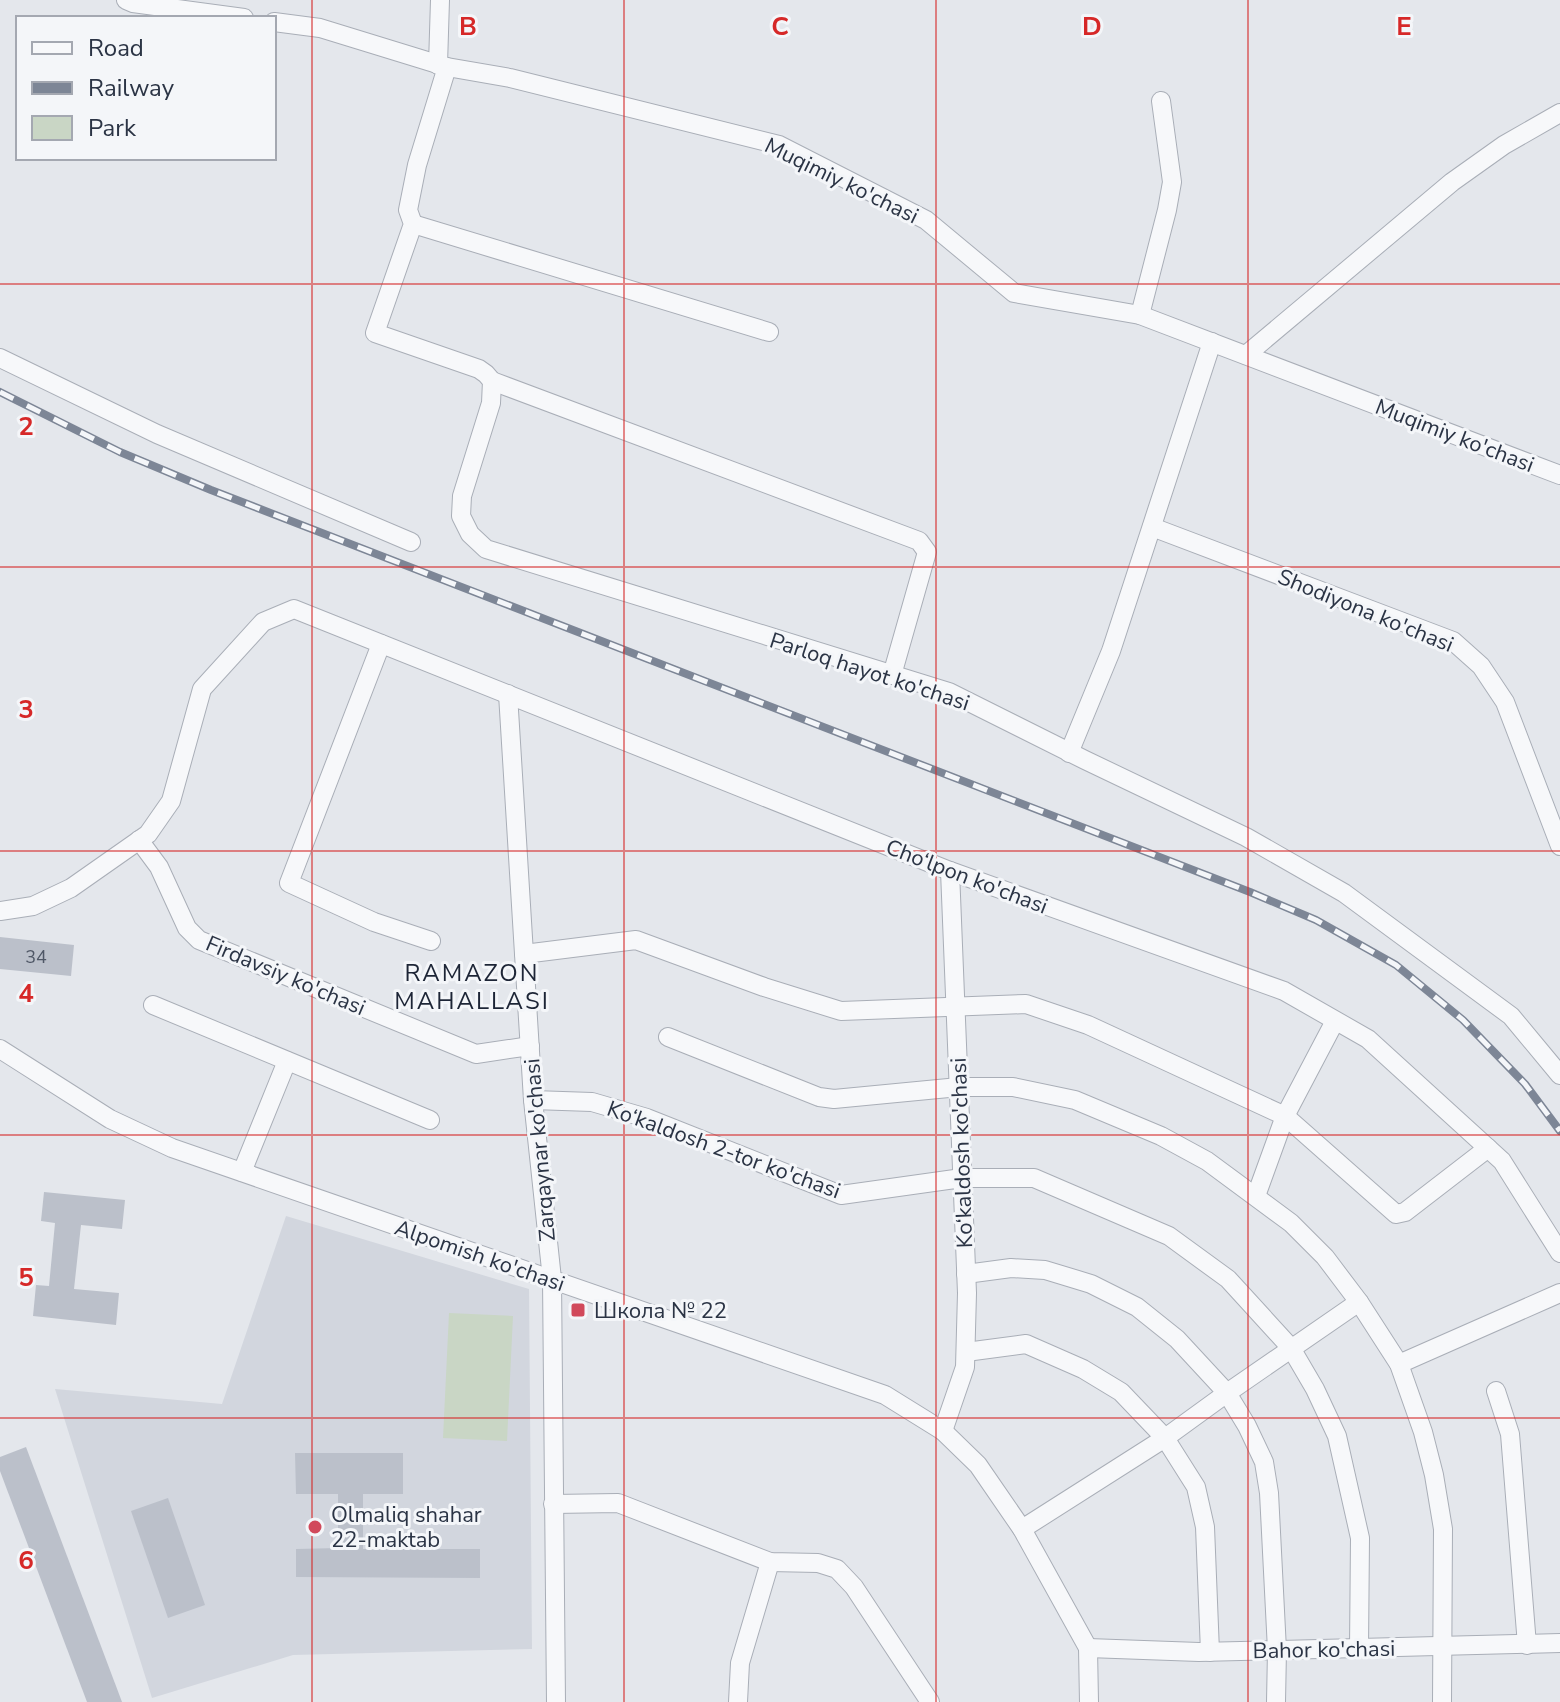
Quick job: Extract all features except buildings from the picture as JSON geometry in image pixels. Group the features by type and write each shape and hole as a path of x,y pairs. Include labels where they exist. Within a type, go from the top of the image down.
{"street":[{"path":"126,0 229,16"},
{"path":"440,0 443,66 408,210 413,224 375,333 479,369 492,381 919,541 927,552 892,675"},
{"name":"Muqimiy ko'chasi","path":"276,22 320,28 443,66 510,78 779,145 926,220 1014,293 1140,315 1560,475"},
{"path":"1140,315 1172,182 1161,101"},
{"path":"1246,355 1452,182 1504,145 1560,113"},
{"path":"413,224 769,332"},
{"path":"1069,753 1111,651 1212,342"},
{"path":"0,358 157,434 411,542"},
{"name":"Parloq hayot ko'chasi","path":"492,381 491,403 462,496 461,516 470,534 486,549 949,692 1246,837 1344,893 1511,1016 1560,1075"},
{"name":"Shodiyona ko'chasi","path":"1152,527 1453,641 1481,666 1505,702 1560,846"},
{"name":"Cho‘lpon ko'chasi","path":"139,840 148,834 171,801 202,689 263,622 294,609 950,871 1284,991 1368,1039 1502,1161 1560,1253"},
{"path":"381,644 289,883 374,922 431,941"},
{"name":"Zarqaynar ko'chasi","path":"508,694 533,1100 552,1279 556,1702"},
{"path":"0,911 33,906 71,888 139,840"},
{"name":"Firdavsiy ko'chasi","path":"139,840 159,867 187,928 199,940 476,1054 530,1046"},
{"name":"Ko‘kaldosh ko'chasi","path":"943,1431 965,1367 966,1352 966,1274 950,871"},
{"path":"524,954 636,940 764,987 841,1011 1026,1004 1088,1025 1285,1116 1396,1214 1405,1212 1488,1148"},
{"path":"153,1005 430,1120"},
{"path":"1256,1196 1285,1116 1335,1021"},
{"path":"668,1037 819,1097 834,1099 959,1087 1013,1087 1075,1100 1161,1136 1207,1161 1291,1223 1325,1257 1399,1364 1423,1432 1443,1529 1442,1702"},
{"name":"Alpomish ko'chasi","path":"0,1049 110,1119 172,1148 885,1395 943,1431 978,1465 1022,1529 1088,1648 1089,1702"},
{"path":"242,1172 287,1061"},
{"name":"Ko‘kaldosh 2-tor ko'chasi","path":"533,1100 592,1102 647,1118 841,1195 962,1178 1034,1178 1169,1236 1228,1279 1291,1348 1337,1436 1360,1538 1359,1648"},
{"path":"966,1274 1011,1268 1045,1270 1091,1284 1137,1307 1177,1339 1227,1393 1264,1462 1269,1493 1277,1650 1276,1702"},
{"path":"1399,1364 1560,1293"},
{"path":"1022,1529 1165,1438 1359,1302"},
{"path":"966,1352 1026,1344 1083,1369 1121,1392 1165,1438 1196,1487 1205,1527 1210,1652"},
{"path":"1496,1391 1510,1434 1527,1645"},
{"path":"553,1504 618,1503 770,1562 818,1563 837,1569 854,1587 930,1702"},
{"path":"738,1702 740,1663 770,1562"},
{"name":"Bahor ko'chasi","path":"1088,1648 1210,1652 1560,1643"}],"shaded area":[{"name":"Olmaliq shahar 22-maktab","path":"286,1216 529,1289 532,1649 293,1655 152,1698 55,1389 222,1404"}],"green space":[{"path":"449,1313 513,1316 507,1441 443,1438"}],"railway":[{"path":"0,392 120,452 211,490 1316,920 1396,965 1463,1020 1525,1084 1560,1131"}],"place":[{"name":"Школа № 22","path":"578,1310"},
{"name":"Olmaliq shahar 22-maktab","path":"315,1527"}],"district":[{"name":"RAMAZON MAHALLASI","path":"472,987"}]}
